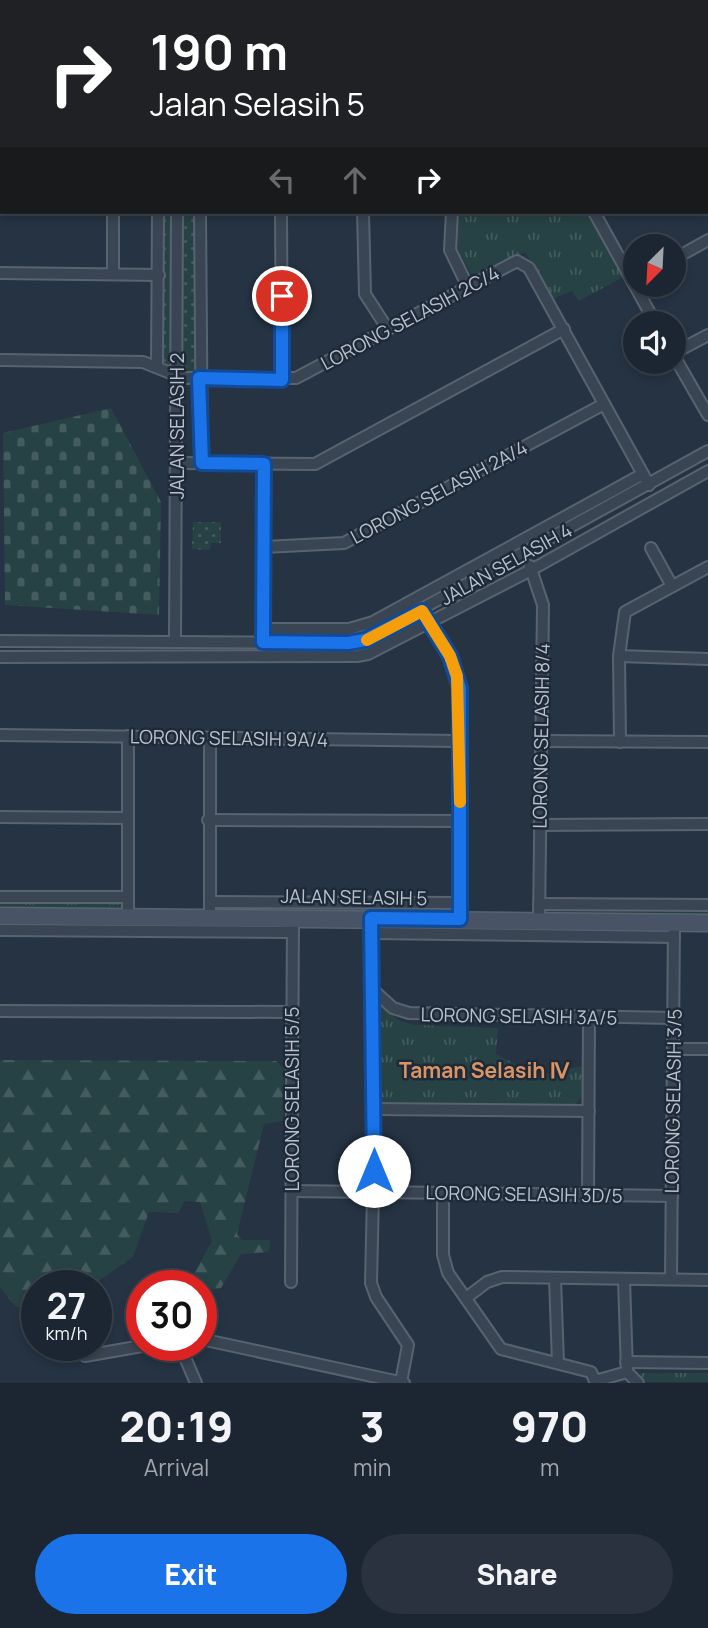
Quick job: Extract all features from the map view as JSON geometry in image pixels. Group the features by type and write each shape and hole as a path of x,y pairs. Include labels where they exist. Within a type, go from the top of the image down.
{"street":[{"path":"113,214 113,274"},
{"path":"157,365 158,214"},
{"name":"JALAN SELASIH 2","path":"175,641 177,214"},
{"path":"200,214 199,378 202,463"},
{"path":"281,214 282,380"},
{"path":"363,214 365,294 387,328"},
{"path":"452,214 450,250 467,285"},
{"path":"595,214 623,262"},
{"path":"686,252 708,240"},
{"name":"LORONG SELASIH 2C/4","path":"177,377 282,380 308,373 467,285 517,261 529,268 564,330"},
{"path":"0,273 159,275"},
{"path":"177,463 302,465 324,460 564,330 604,404 650,480 667,494"},
{"path":"686,348 708,335"},
{"path":"0,360 157,365 177,377"},
{"path":"685,374 708,415"},
{"name":"LORONG SELASIH 2A/4","path":"264,547 344,542 604,404"},
{"name":"JALAN SELASIH 4","path":"0,641 348,643 365,640 524,554 650,480 708,451"},
{"path":"263,642 264,464"},
{"path":"0,657 368,654 531,569 708,471"},
{"path":"263,629 349,629 373,622 650,480"},
{"path":"651,548 672,586"},
{"name":"LORONG SELASIH 8/4","path":"524,554 543,605 540,904 529,925"},
{"path":"620,742 619,656 625,612 708,567"},
{"path":"210,739 208,820 211,909 460,911 457,676 431,622 422,611"},
{"path":"96,642 96,657"},
{"path":"619,656 708,659"},
{"name":"LORONG SELASIH 9A/4","path":"0,735 458,740"},
{"path":"128,736 128,917"},
{"path":"542,741 708,742"},
{"path":"0,817 128,818"},
{"path":"208,820 460,821"},
{"path":"539,825 708,824"},
{"path":"0,897 128,897"},
{"path":"540,904 708,905"},
{"name":"JALAN SELASIH 5","path":"0,916 128,917 211,909 293,925 529,925 674,930 708,923"},
{"name":"JALAN SELASIH 5","path":"371,926 460,911 529,925"},
{"path":"0,930 293,925"},
{"name":"LORONG SELASIH 5/5","path":"291,1282 293,925"},
{"path":"217,1343 402,1383 408,1345 376,1297 371,1283 374,1109 371,926"},
{"name":"LORONG SELASIH 3/5","path":"671,1279 674,930"},
{"name":"LORONG SELASIH 3A/5","path":"373,990 393,1008 409,1013 674,1018"},
{"path":"0,1011 292,1012"},
{"path":"589,1018 589,1195"},
{"path":"673,1049 708,1049"},
{"path":"374,1109 589,1111"},
{"name":"LORONG SELASIH 3D/5","path":"292,1191 672,1196"},
{"path":"443,1193 443,1255 448,1273 501,1349 591,1372 595,1381 626,1367 708,1363"},
{"path":"466,1298 487,1282 502,1277 708,1280"},
{"path":"555,1278 558,1363"},
{"path":"624,1279 626,1367 636,1383"},
{"path":"186,1361 196,1383"}],"green space":[{"path":"158,214 200,214 199,378 157,365"},
{"path":"459,214 588,214 623,277 579,301 572,291 552,299 525,252 473,277 457,249"},
{"path":"111,408 161,502 159,615 5,605 3,433"},
{"path":"193,522 221,522 221,543 211,543 210,550 192,549"},
{"path":"0,897 128,897 128,916 210,917 211,902 460,903 460,919 539,921 539,904 708,905 708,923 675,923 674,937 371,933 370,918 293,917 293,932 0,930"},
{"name":"Taman Selasih Ⅳ","path":"378,1002 398,1020 415,1025 498,1028 496,1054 538,1076 582,1066 584,1094 575,1105 377,1102"},
{"path":"0,1060 276,1061 284,1068 283,1121 264,1124 237,1234 242,1240 270,1240 269,1252 241,1254 221,1288 217,1288 217,1270 196,1270 212,1241 200,1202 185,1201 178,1213 149,1212 133,1257 112,1272 21,1270 21,1307 16,1307 0,1287"},
{"path":"640,1373 708,1373 708,1382 648,1382 641,1381"}],"waterway":[{"path":"22,902 113,903"}],"slow traffic":[{"path":"367,640 422,611 431,622 455,667 460,688 460,802"}],"district":[{"name":"Taman Selasih Ⅳ","path":"484,1071"}],"route":[{"path":"282,296 282,380 199,378 202,463 264,464 263,642 348,643 365,640 422,611 450,656 460,688 460,919 371,918 374,1171"}]}
